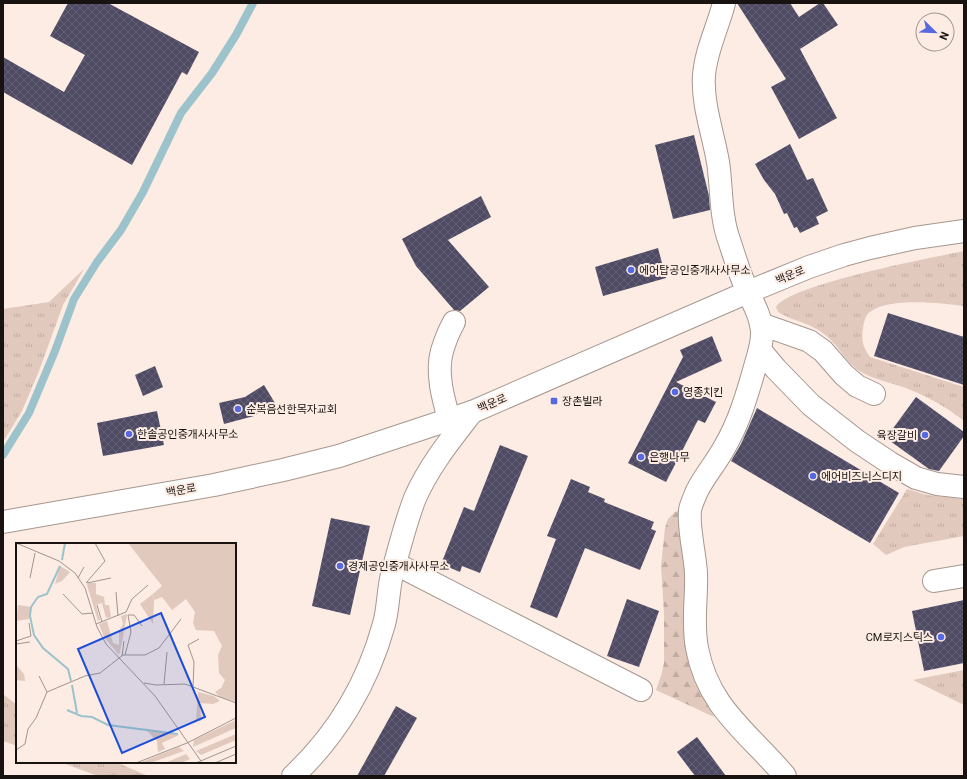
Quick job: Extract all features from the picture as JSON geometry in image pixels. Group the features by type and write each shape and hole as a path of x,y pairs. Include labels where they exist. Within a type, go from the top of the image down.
{"street":[{"path":"724,3 706,58 704,95 718,164 722,212 727,234 761,324 762,336 760,350 740,417 724,450 703,479 690,510 696,574 695,624 697,647 703,672 712,692 725,712 785,776"},
{"name":"백운로","path":"3,522 214,484 283,470 339,456 472,412 809,267 844,255 915,238 964,230"},
{"path":"449,419 442,391 440,370 442,353 454,322"},
{"path":"761,324 809,341 823,351 844,375 857,386 874,394"},
{"path":"760,350 811,405 857,441 916,478 937,484 964,487"},
{"path":"293,776 307,763 332,734 366,677 384,623 391,580 405,529 416,497 443,449 472,412"},
{"path":"396,564 641,690"},
{"path":"934,581 964,576"}],"green space":[{"path":"964,251 964,306 916,302 889,304 879,307 867,315 862,336 864,347 870,357 964,387 964,421 936,402 906,388 879,380 863,373 852,365 834,343 819,330 783,315 778,312 776,307 786,299 806,290 833,281"},
{"path":"84,269 63,305 39,371 22,411 3,442 3,309 49,302"},
{"path":"907,489 927,495 964,499 964,536 904,547 886,555 873,544"},
{"path":"684,509 702,685 714,717 656,690 664,663 664,613 661,566 665,528 668,519 675,512"},
{"path":"964,670 964,705 913,680"},
{"path":"3,694 16,704 16,746 3,741"},
{"path":"63,763 118,763 148,776 98,776"}],"building":[{"path":"68,3 108,3 199,52 187,75 182,72 132,165 3,92 3,57 64,92 85,55 50,36"},
{"path":"737,3 790,3 799,17 820,3 823,3 838,25 800,49 837,118 799,139 771,87 786,79"},
{"path":"694,135 709,196 710,210 673,219 655,145"},
{"path":"790,144 807,180 813,178 828,211 816,217 819,224 800,233 797,227 794,228 787,213 784,214 775,194 764,180 755,164"},
{"path":"481,196 491,217 448,240 489,287 460,311 454,310 416,266 402,239"},
{"path":"658,248 666,278 603,296 595,267"},
{"path":"888,313 964,337 964,385 874,356"},
{"path":"712,336 722,361 676,382 716,402 705,423 698,420 666,482 628,463 683,357 680,350"},
{"path":"155,366 163,387 143,396 135,375"},
{"path":"264,385 275,403 254,416 224,424 219,403 245,397"},
{"path":"916,397 964,432 964,436 939,471 929,469 886,438"},
{"name":"에어비즈니스디지","path":"757,408 899,493 870,543 731,461 741,444"},
{"path":"157,411 164,445 103,456 97,423"},
{"path":"500,445 528,456 480,573 462,566 460,572 441,564 464,507 474,511"},
{"path":"571,479 590,487 588,492 605,499 604,502 654,522 651,529 656,531 640,570 585,548 557,618 530,607 556,539 547,536"},
{"path":"331,518 370,526 350,615 312,606"},
{"path":"627,599 659,611 639,667 607,656"},
{"name":"CM로지스틱스","path":"964,600 964,663 924,671 912,611"},
{"path":"396,706 417,718 384,776 357,776"},
{"path":"697,737 726,776 695,776 677,752"}],"waterway":[{"path":"3,455 29,413 55,351 74,299 97,262 121,230 143,192 181,113 212,73 236,35 253,3"}],"place":[{"name":"에어탑공인중개사사무소","path":"631,270"},
{"name":"영종치킨","path":"675,392"},
{"name":"장촌빌라","path":"554,401"},
{"name":"순복음선한목자교회","path":"238,409"},
{"name":"한솔공인중개사사무소","path":"129,434"},
{"name":"육장갈비","path":"925,435"},
{"name":"은행나무","path":"641,457"},
{"name":"에어비즈니스디지","path":"813,476"},
{"name":"경제공인중개사사무소","path":"340,566"},
{"name":"CM로지스틱스","path":"941,637"}]}
